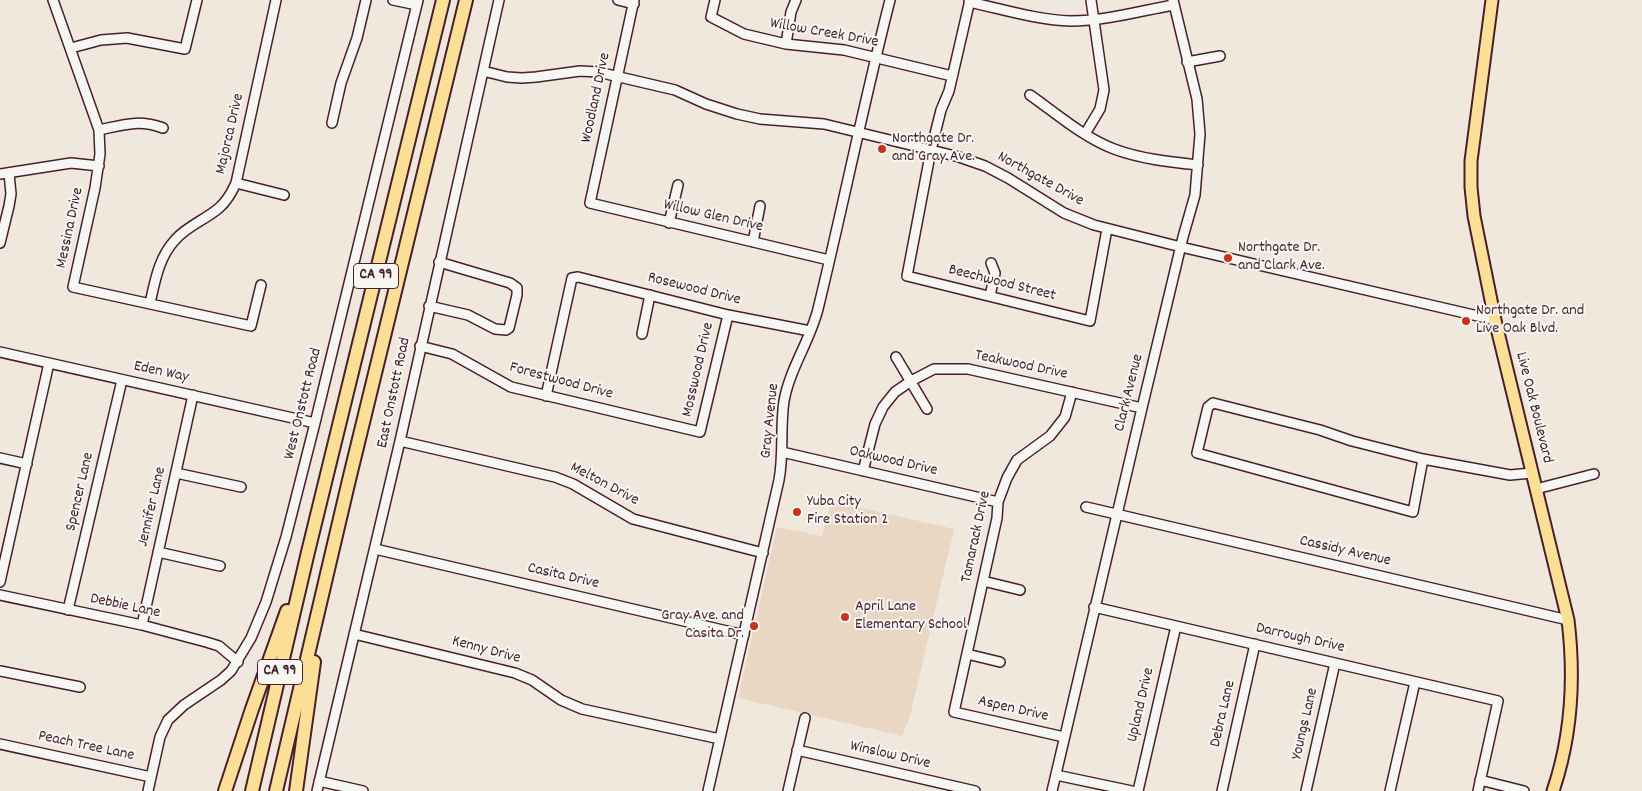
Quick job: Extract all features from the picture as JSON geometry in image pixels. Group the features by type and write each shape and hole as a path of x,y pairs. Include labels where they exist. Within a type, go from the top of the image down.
{"highway":[{"name":"CA 99","path":"252,791 308,552 443,0"},
{"name":"CA 99","path":"276,791 349,480 466,0"},
{"path":"296,791 315,653 349,480"},
{"path":"226,791 249,718 308,552"}],"main road":[{"name":"Live Oak Boulevard","path":"1492,0 1471,161 1471,187 1474,216 1495,320 1568,620 1571,656 1571,702 1566,744 1553,791"}],"street":[{"name":"Messina Drive","path":"53,0 99,130 95,188 73,287 251,326 261,285"},
{"path":"71,48 101,40 128,38 185,49 197,0"},
{"name":"Majorca Drive","path":"150,303 164,255 174,240 187,228 219,208 227,199 236,183 276,0"},
{"path":"332,123 341,83 358,38 366,0"},
{"path":"393,0 417,3"},
{"name":"East Onstott Road","path":"317,791 400,441 499,0"},
{"path":"618,0 634,2"},
{"name":"Willow Creek Drive","path":"715,0 711,17 744,34 786,44 844,50 952,76"},
{"path":"786,44 791,12 796,0"},
{"name":"Gray Avenue","path":"708,791 779,480 782,452 782,422 786,391 819,307 875,58 890,0"},
{"path":"1085,134 1100,108 1104,90 1091,0"},
{"path":"931,150 941,110 949,91 969,1 1042,18 1071,21 1094,20 1173,2"},
{"name":"Woodland Drive","path":"590,203 634,2"},
{"name":"Clark Avenue","path":"1052,791 1180,247 1195,195 1200,134 1196,99 1173,2"},
{"name":"West Onstott Road","path":"151,777 160,737 168,720 184,705 221,680 238,662 252,638 276,569 315,423 417,3"},
{"path":"1187,62 1220,56"},
{"name":"Northgate Drive","path":"483,71 507,77 522,78 580,71 598,72 675,90 706,104 737,114 760,119 824,124 931,150 985,166 1064,213 1089,224 1495,320"},
{"path":"1030,95 1085,134 1115,149 1156,160 1198,165"},
{"path":"99,130 140,122 163,128"},
{"name":"Beechwood Street","path":"931,150 907,276 1090,321 1107,229"},
{"path":"0,243 11,194 5,173 71,163 98,166"},
{"path":"236,183 284,195"},
{"path":"669,223 678,185"},
{"name":"Willow Glen Drive","path":"590,203 829,260"},
{"path":"752,242 760,206"},
{"path":"429,306 468,315 495,328 506,330 509,328 517,294 517,288 510,283 439,262"},
{"path":"990,296 995,273 991,263"},
{"name":"Rosewood Drive","path":"546,396 572,278 578,277 728,315 810,331"},
{"path":"642,334 650,295"},
{"name":"Mosswood Drive","path":"700,432 728,315"},
{"name":"Forestwood Drive","path":"420,346 452,354 511,387 700,432"},
{"name":"Eden Way","path":"0,352 315,423"},
{"path":"896,357 927,408"},
{"path":"0,582 48,363"},
{"name":"Teakwood Drive","path":"863,471 875,424 882,407 895,392 934,369 968,368 1142,408"},
{"name":"Spencer Lane","path":"68,610 122,380"},
{"name":"Tamarack Drive","path":"954,712 997,518 998,502 1007,478 1017,460 1050,436 1065,416 1072,392"},
{"name":"Jennifer Lane","path":"142,625 193,395"},
{"path":"1423,459 1413,512 1197,453 1208,407 1213,403 1423,459 1510,475 1532,473"},
{"name":"Melton Drive","path":"400,441 555,477 573,484 633,518 763,553"},
{"name":"Oakwood Drive","path":"782,452 998,502"},
{"path":"0,458 27,464"},
{"path":"176,473 242,487"},
{"path":"1536,489 1594,474"},
{"name":"Cassidy Avenue","path":"1086,507 1568,620"},
{"name":"Casita Drive","path":"375,549 744,635"},
{"path":"158,552 220,566"},
{"path":"983,581 1020,590"},
{"name":"Debbie Lane","path":"0,595 142,625 206,642 219,646 238,662"},
{"name":"Darrough Drive","path":"1094,606 1498,701 1480,780"},
{"name":"Upland Drive","path":"1138,791 1176,626"},
{"name":"Kenny Drive","path":"354,634 515,673 532,680 561,700 582,709 720,739"},
{"name":"Debra Lane","path":"1222,791 1255,644"},
{"path":"967,654 1000,662"},
{"name":"Youngs Lane","path":"1306,791 1335,663"},
{"path":"0,671 80,688"},
{"path":"1390,791 1415,682"},
{"name":"Aspen Drive","path":"954,712 1064,737"},
{"path":"788,791 805,718"},
{"name":"Peach Tree Lane","path":"0,744 151,777 148,791"},
{"name":"Winslow Drive","path":"797,750 976,791"},
{"path":"1056,775 1132,791"},
{"path":"1478,791 1480,780 1524,791"},
{"path":"319,781 363,791"}],"shaded area":[{"name":"April Lane Elementary School","path":"831,501 954,529 910,716 902,736 738,698 777,527 822,536"}],"place":[{"name":"Northgate Dr. and Gray Ave.","path":"882,149"},
{"name":"Northgate Dr. and Clark Ave.","path":"1228,258"},
{"name":"Northgate Dr. and Live Oak Blvd.","path":"1466,321"},
{"name":"Yuba City Fire Station 2","path":"797,512"},
{"name":"April Lane Elementary School","path":"845,617"},
{"name":"Gray Ave. and Casita Dr.","path":"754,626"}]}
